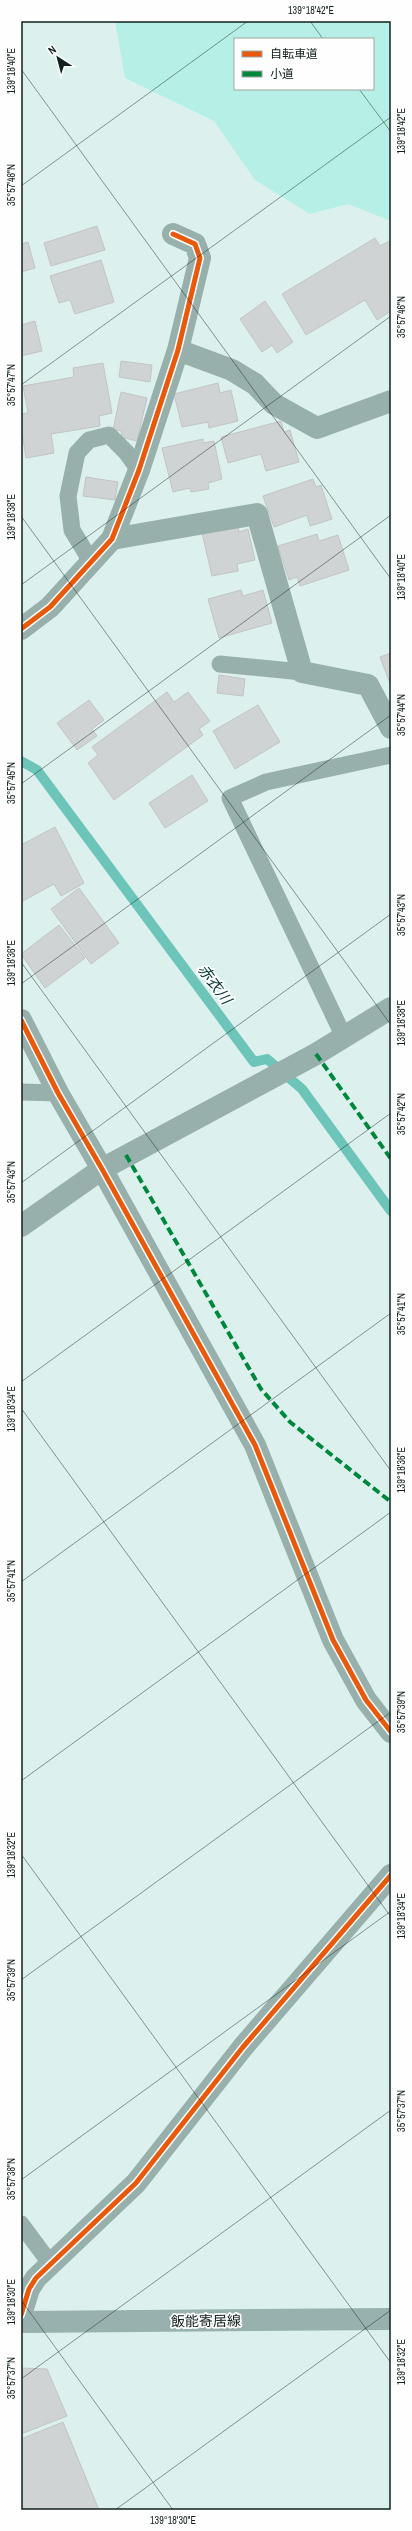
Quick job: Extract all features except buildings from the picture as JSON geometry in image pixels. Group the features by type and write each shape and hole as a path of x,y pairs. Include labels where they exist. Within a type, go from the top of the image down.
{"main road":[{"name":"飯能寄居線","path":"21,2322 391,2319"}],"street":[{"path":"21,629 50,607 92,563 112,539 139,470 178,350 200,258 195,244 173,234"},
{"path":"178,350 232,370 255,384 274,404 317,428 391,401"},
{"path":"112,539 257,514 302,672 368,685 391,728"},
{"path":"21,1226 102,1169 344,1037 391,1008"},
{"path":"21,1020 58,1093 102,1169 255,1445 333,1640 366,1700 391,1732"},
{"path":"21,2315 29,2290 50,2263 136,2183 242,2046 391,1875"}],"lane":[{"path":"92,563 72,530 68,496 77,453 89,440 109,435 139,470"},
{"path":"220,664 302,672"},
{"path":"344,1037 230,798 266,782 391,755"},
{"path":"21,1092 58,1093"},
{"path":"21,2224 50,2263"}],"green space":[{"path":"115,21 391,21 391,221 348,204 310,214 255,180 214,121 125,78"}],"waterway":[{"name":"赤衣川","path":"21,761 37,770 254,1062 267,1059 302,1089 391,1211"}],"marked path":[{"path":"316,1054 391,1159"},
{"path":"126,1155 261,1389 290,1422 391,1502"}],"cycle path":[{"path":"21,629 50,607 112,539 139,470 178,350 200,258 195,244 173,234"},
{"path":"21,1020 58,1093 102,1169 255,1445 333,1640 366,1700 391,1732"},
{"path":"21,2315 29,2289 36,2278 136,2183 243,2047 391,1875"}]}
